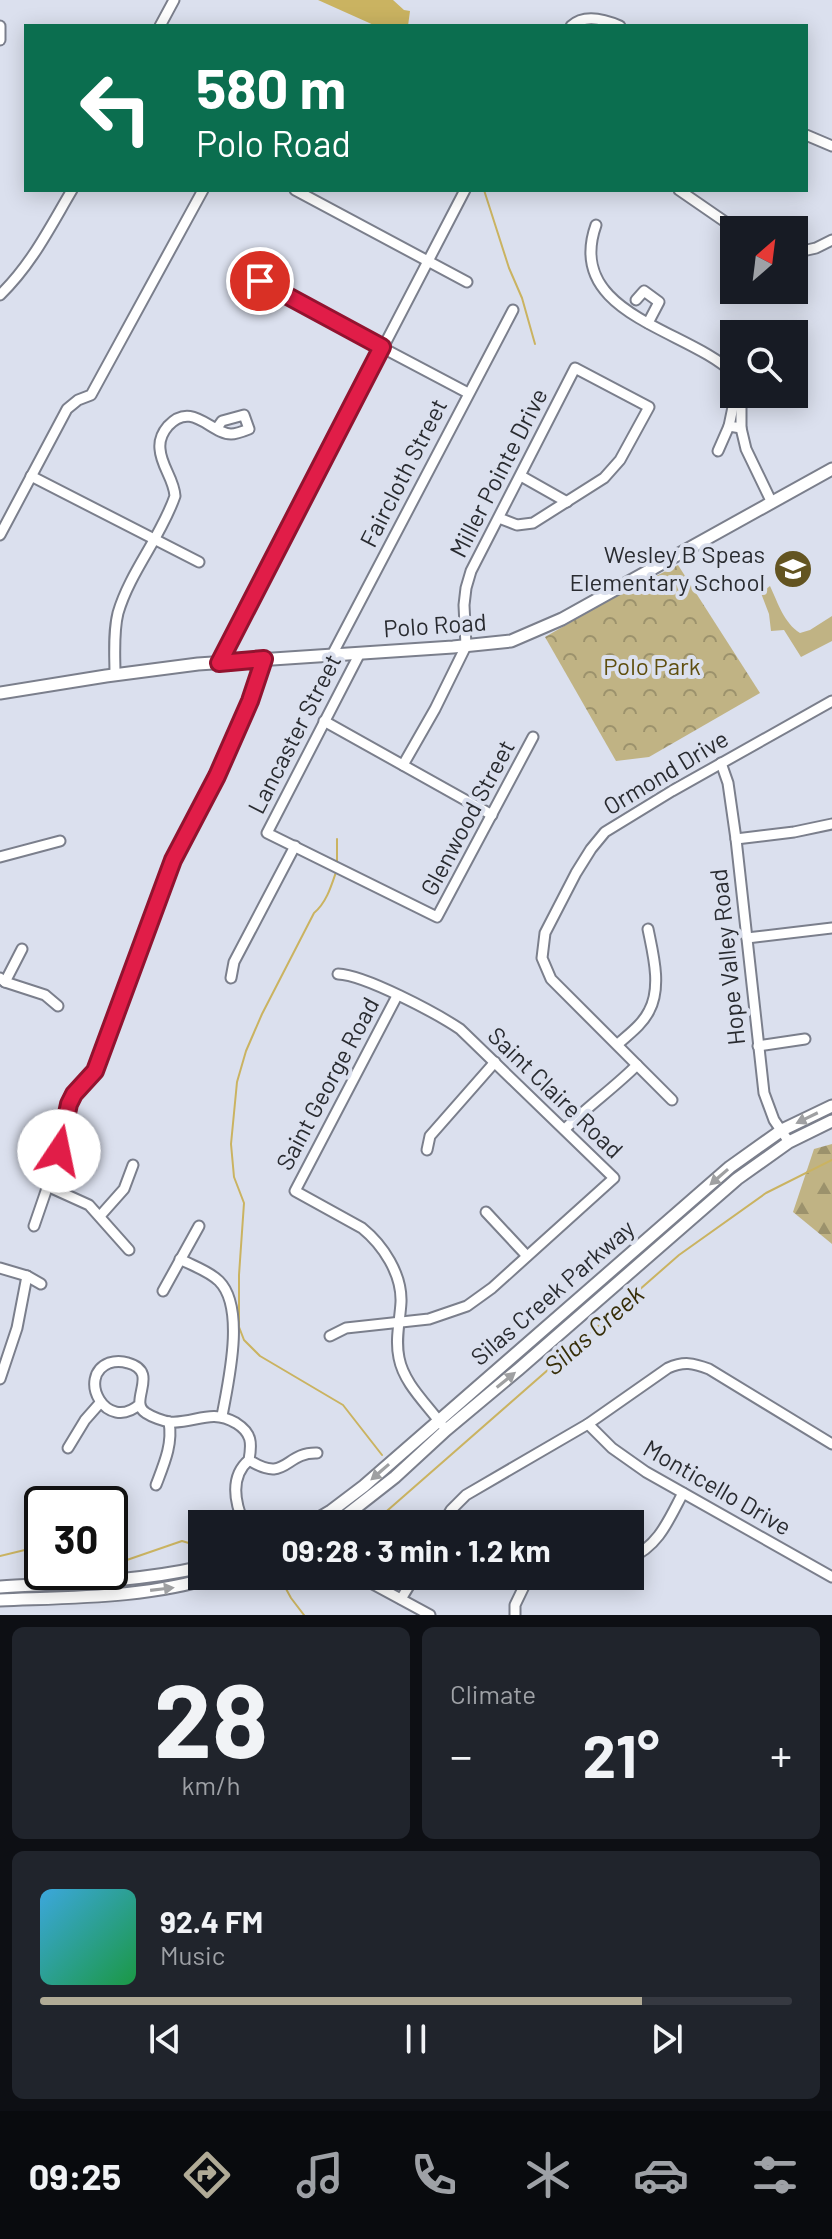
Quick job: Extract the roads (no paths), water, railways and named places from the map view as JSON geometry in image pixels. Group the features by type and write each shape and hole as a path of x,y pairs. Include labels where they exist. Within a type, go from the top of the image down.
{"main road":[{"name":"Polo Road","path":"0,693 219,663 499,643 537,631 832,469"},
{"name":"Silas Creek Parkway","path":"353,1510 395,1477 442,1425 730,1167 782,1130 832,1106"},
{"name":"Silas Creek Parkway","path":"332,1510 519,1369 737,1179 789,1142 832,1121"},
{"path":"0,1587 129,1579 188,1570"},
{"path":"0,1600 146,1591 188,1584"}],"street":[{"path":"161,24 174,0"},
{"path":"573,24 578,20 594,18 614,24"},
{"path":"0,26 0,40"},
{"path":"808,136 832,146"},
{"path":"0,295 20,276 34,256 71,192"},
{"path":"0,535 67,409 91,395 202,192"},
{"path":"299,192 467,282"},
{"path":"219,663 464,192"},
{"path":"682,192 720,218"},
{"path":"596,225 589,246 591,267 618,304 720,364"},
{"path":"808,250 832,240"},
{"path":"251,276 468,393"},
{"path":"636,300 644,291 659,302 648,323"},
{"name":"Faircloth Street","path":"332,655 513,310"},
{"name":"Miller Pointe Drive","path":"466,646 464,605 468,578 575,368 649,407 615,468 567,502"},
{"path":"718,451 733,408"},
{"path":"741,408 741,428 746,449 772,503"},
{"path":"115,675 117,615 175,493 161,460 162,435 171,423 185,417 197,418 217,428"},
{"path":"729,426 741,428"},
{"path":"31,476 199,562"},
{"path":"521,476 567,502"},
{"path":"499,518 517,525 527,525 567,502"},
{"path":"403,765 466,646"},
{"name":"Lancaster Street","path":"295,846 267,833 360,653"},
{"path":"34,1226 56,1162 69,1104 95,1071 173,860 217,776 250,701 264,659"},
{"name":"Ormond Drive","path":"672,1100 551,979 542,958 545,933 576,873 605,832 832,701"},
{"path":"324,721 492,815"},
{"name":"Glenwood Street","path":"295,846 437,917 533,737"},
{"name":"Hope Valley Road","path":"721,763 728,783 736,839 764,1093 774,1120 789,1142"},
{"path":"736,839 832,824"},
{"path":"0,857 60,841"},
{"path":"231,978 234,962 295,846"},
{"path":"747,938 832,928"},
{"path":"618,1044 644,1019 652,1004 654,956 648,929"},
{"path":"22,949 2,980 45,995 58,1006"},
{"name":"Saint Claire Road","path":"330,1336 346,1328 440,1316 467,1306 485,1294 614,1178 460,1029 442,1017 350,974 338,974"},
{"name":"Saint George Road","path":"397,996 295,1191 362,1228 376,1241 392,1265 399,1286 399,1322"},
{"path":"758,1046 805,1039"},
{"path":"427,1150 430,1136 495,1062"},
{"path":"565,1129 637,1065"},
{"path":"100,1216 124,1189 133,1165"},
{"path":"47,1186 89,1205 129,1250"},
{"path":"486,1212 527,1256"},
{"path":"163,1291 199,1226"},
{"path":"180,1259 221,1283 230,1306 234,1345 222,1416"},
{"path":"0,1268 41,1284"},
{"path":"0,1379 17,1328 27,1276"},
{"path":"399,1322 399,1359 404,1375 442,1425"},
{"path":"140,1404 131,1411 119,1413 100,1403 95,1388 96,1376 104,1366 115,1361 129,1363 142,1373 144,1382 140,1404 145,1413 169,1422 222,1416 242,1427 249,1435 251,1446 249,1460 242,1466 235,1488 238,1510"},
{"path":"451,1510 466,1495 588,1424 668,1368 680,1363 691,1362 709,1369 832,1444"},
{"path":"68,1448 100,1403"},
{"path":"156,1485 169,1447 169,1422"},
{"name":"Monticello Drive","path":"588,1424 612,1448 646,1472 832,1577"},
{"path":"249,1460 274,1470 304,1454 317,1453"},
{"path":"644,1553 656,1541 683,1493"},
{"path":"384,1590 430,1615"},
{"path":"401,1599 406,1590"},
{"path":"515,1615 515,1605 522,1590"}],"waterway":[{"path":"485,192 535,344"},
{"path":"337,839 337,862"},
{"path":"336,872 325,900 314,913 262,1014 237,1082 231,1144 234,1177 244,1203 239,1327 244,1340 260,1356 343,1405 382,1455"},
{"name":"Silas Creek","path":"388,1510 679,1255 766,1193 832,1160"},
{"name":"Silas Creek","path":"128,1560 182,1541 188,1543"},
{"name":"Silas Creek","path":"0,1556 24,1550"},
{"path":"287,1590 304,1615"}],"place":[{"name":"Wesley B Speas Elementary School","path":"793,569"}],"park label":[{"name":"Polo Park","path":"652,667"}]}
